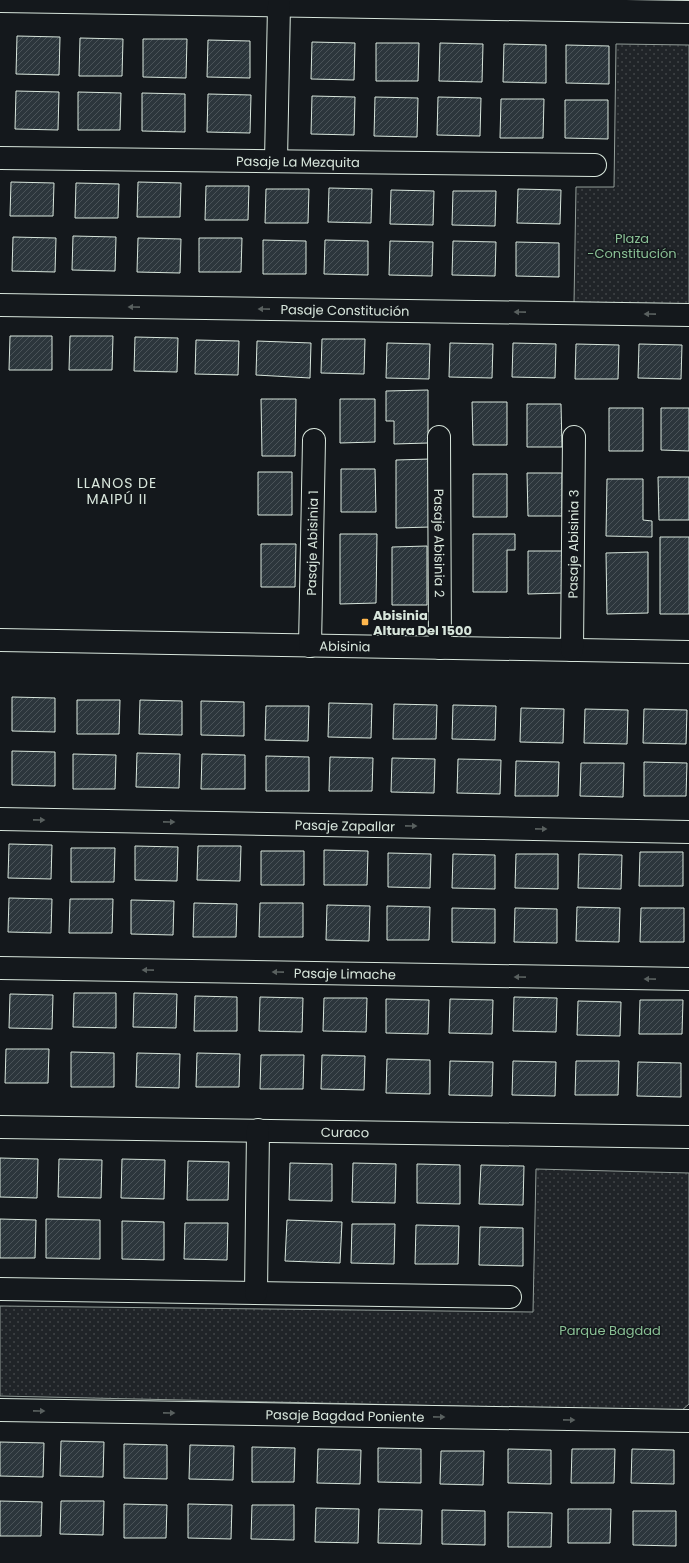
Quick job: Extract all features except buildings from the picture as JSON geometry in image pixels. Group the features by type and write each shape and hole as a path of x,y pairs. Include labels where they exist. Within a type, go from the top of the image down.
{"street":[{"path":"0,1 576,5 689,12"},
{"path":"276,161 291,4"},
{"name":"Pasaje La Mezquita","path":"0,158 595,165"},
{"name":"Pasaje Constitución","path":"0,305 689,315"},
{"name":"Pasaje Abisinia 2","path":"439,437 440,648"},
{"name":"Pasaje Abisinia 3","path":"572,650 574,437"},
{"name":"Pasaje Abisinia 1","path":"310,646 314,440"},
{"name":"Abisinia","path":"0,640 689,652"},
{"name":"Pasaje Zapallar","path":"0,819 689,832"},
{"name":"Pasaje Limache","path":"0,968 689,979"},
{"name":"Curaco","path":"0,1127 689,1137"},
{"path":"256,1293 258,1130"},
{"path":"0,1289 510,1297"},
{"name":"Pasaje Bagdad Poniente","path":"0,1410 689,1421"}],"green space":[{"name":"Plaza -Constitución","path":"616,44 689,45 689,304 574,303 576,187 614,187"},
{"name":"Parque Bagdad","path":"536,1169 689,1173 689,1404 681,1411 0,1396 0,1306 533,1312"}],"place":[{"name":"Abisinia Altura Del 1500","path":"365,622"}],"district":[{"name":"LLANOS DE MAIPÚ II","path":"117,492"}]}
